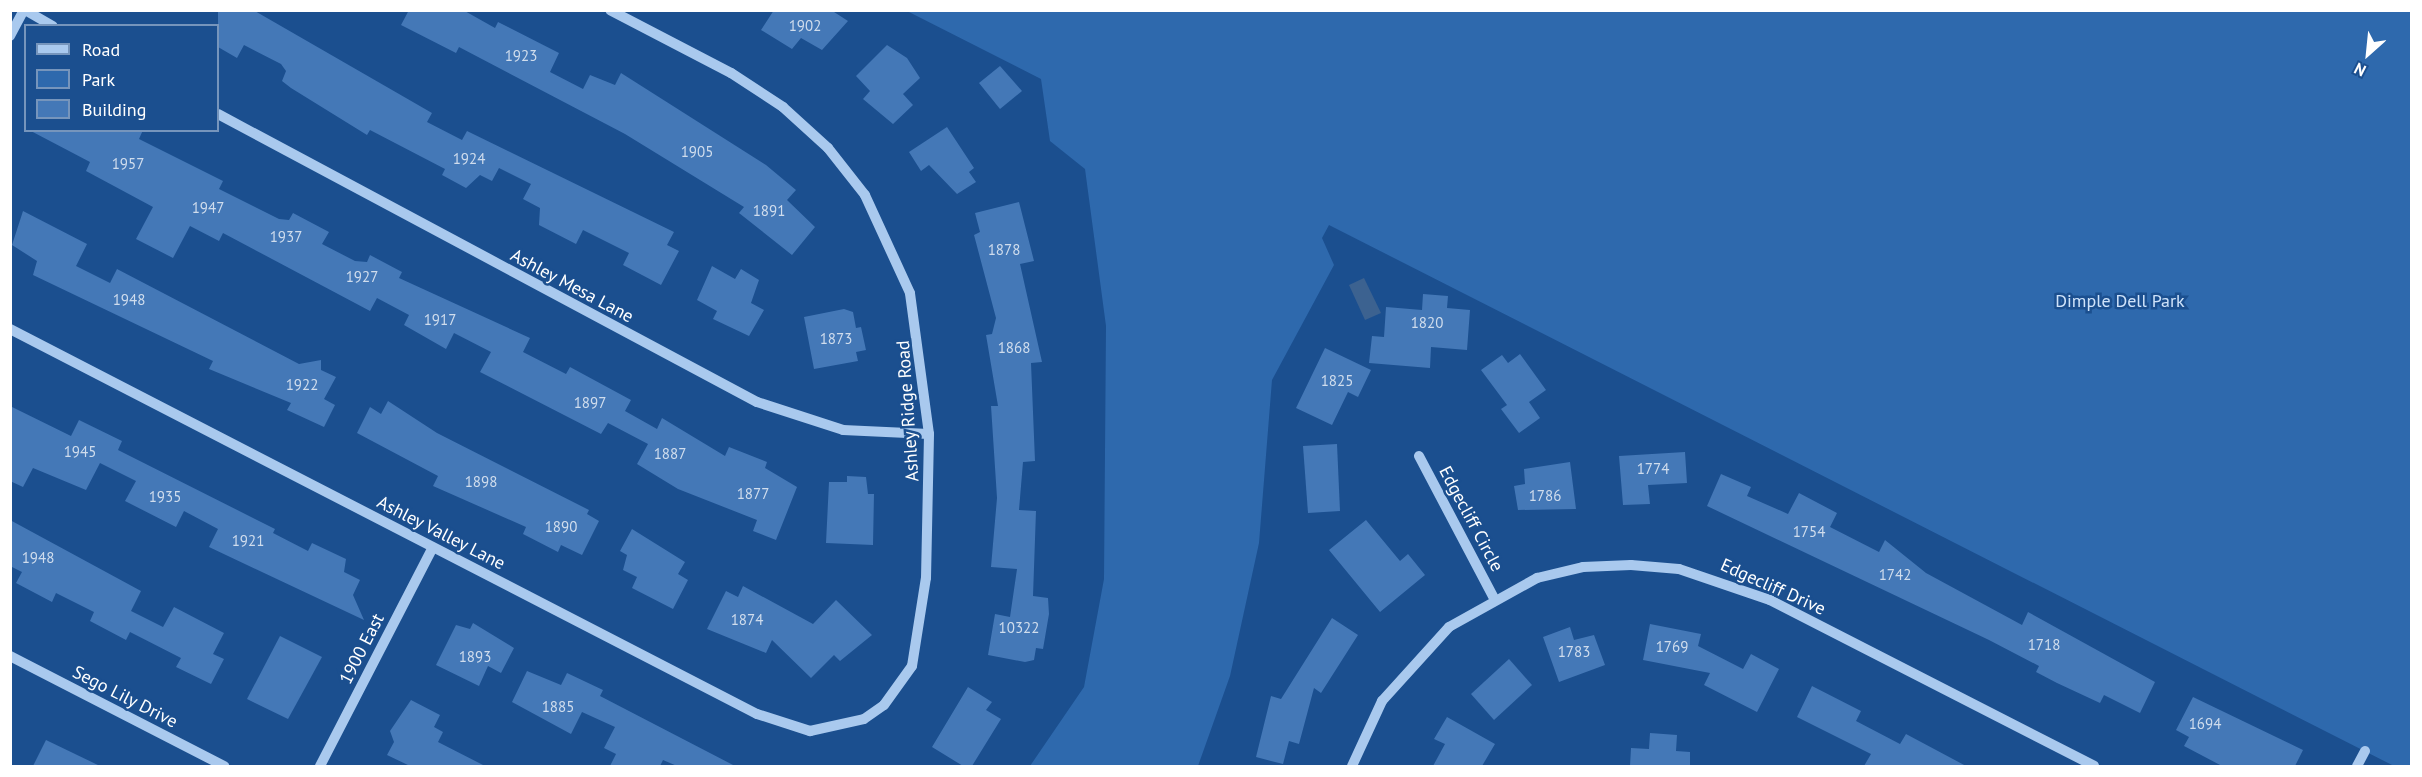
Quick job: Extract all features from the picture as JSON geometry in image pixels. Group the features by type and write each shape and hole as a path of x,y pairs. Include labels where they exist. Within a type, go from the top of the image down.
{"street":[{"path":"10,36 24,10 48,24"},
{"name":"Ashley Ridge Road","path":"610,10 783,107 828,148 865,195 910,292 929,434 926,578 919,644 900,687 864,719"},
{"name":"Ashley Mesa Lane","path":"219,115 757,402 843,430 929,434"},
{"name":"Ashley Valley Lane","path":"10,329 783,725 810,731 864,719"},
{"name":"Edgecliff Circle","path":"1419,456 1494,598"},
{"name":"1900 East","path":"320,766 433,547"},
{"name":"Edgecliff Drive","path":"1352,766 1382,701 1412,663 1449,627 1494,598 1537,578 1584,567 1679,569 1726,581 2094,766"},
{"name":"Sego Lily Drive","path":"11,656 224,766"},
{"path":"2357,766 2365,751"}],"green space":[{"name":"Dimple Dell Park","path":"907,11 2411,11 2411,766 2394,766 1329,225 1322,238 1334,265 1272,380 1259,543 1230,676 1198,766 1030,766 1084,687 1104,579 1106,326 1085,169 1050,141 1041,79"}],"shaded area":[{"path":"1364,278 1381,313 1365,320 1349,285"}],"building":[{"path":"218,10 253,10 432,113 427,122 462,140 467,131 674,232 667,245 679,251 661,285 623,265 629,253 583,230 576,244 539,225 540,208 523,199 531,184 499,168 492,181 480,175 466,188 442,175 445,169 370,130 367,135 291,88 282,81 286,71 281,64 244,45 237,58 219,48"},
{"path":"409,10 463,10 495,28 498,22 559,53 550,72 583,89 590,75 615,85 621,73 766,165 796,190 787,200 815,227 792,255 739,213 744,207 625,134 459,47 456,53 401,25"},
{"path":"774,10 831,10 848,21 822,50 801,38 792,49 761,30"},
{"path":"887,45 907,58 920,78 903,94 913,105 893,124 863,99 870,91 856,76"},
{"path":"1000,66 1022,91 1000,109 979,83"},
{"path":"947,127 974,168 969,172 976,182 957,194 929,165 921,171 909,152"},
{"path":"33,132 142,132 139,139 223,181 219,189 279,219 289,220 293,213 329,232 322,244 355,261 367,262 370,255 402,272 399,278 530,338 523,352 566,374 570,367 631,400 625,411 657,429 662,418 725,456 729,447 767,462 765,468 797,487 776,540 753,531 757,520 678,489 637,464 648,444 608,423 601,434 480,372 491,352 454,333 446,349 404,325 409,315 377,298 370,311 223,233 219,241 190,226 173,258 136,239 153,207 86,171 90,162"},
{"path":"1019,202 1034,261 1020,264 1042,362 1031,363 1035,461 1023,462 1019,510 1036,511 1033,596 1048,598 1049,614 1043,649 1036,648 1034,660 1025,662 988,655 995,614 1010,617 1017,569 991,567 997,498 991,406 998,406 986,335 992,334 996,318 974,235 980,232 975,213"},
{"path":"23,211 87,244 76,266 110,283 117,269 299,364 321,360 321,370 336,377 324,399 335,405 324,427 287,410 291,403 209,369 213,361 33,275 37,261 12,245"},
{"path":"712,266 735,279 741,269 759,280 751,303 764,310 749,336 713,319 717,311 697,300"},
{"path":"1423,294 1448,296 1447,308 1470,310 1467,350 1431,347 1430,368 1369,363 1372,336 1384,337 1386,307 1422,310"},
{"path":"844,309 853,312 856,328 861,327 866,350 856,352 858,361 814,369 804,317"},
{"path":"1325,348 1371,370 1358,397 1348,392 1332,425 1296,408"},
{"path":"1520,354 1546,390 1529,402 1540,418 1519,433 1501,409 1507,405 1481,370 1502,355 1508,363"},
{"path":"388,401 437,433 589,510 587,514 599,521 582,555 561,545 558,552 523,534 526,527 433,486 438,476 357,433 370,407 381,414"},
{"path":"10,406 71,436 79,420 122,441 118,450 275,529 273,533 308,551 312,543 346,559 344,572 360,580 353,595 364,620 209,547 218,529 184,511 176,527 125,501 136,481 100,463 86,490 33,468 23,487 10,481"},
{"path":"1337,444 1340,511 1308,513 1303,446"},
{"path":"1685,452 1687,483 1648,485 1650,504 1623,505 1619,456"},
{"path":"1570,462 1576,509 1518,510 1514,486 1525,484 1524,469"},
{"path":"1721,474 1751,487 1747,496 1788,514 1799,493 1837,513 1830,527 1879,552 1885,540 1926,573 2022,625 2028,612 2155,682 2140,713 2104,695 2100,703 2057,683 2036,672 2039,666 1989,640 1707,506"},
{"path":"847,476 866,477 868,494 874,494 873,545 826,543 829,482 847,482"},
{"path":"10,520 141,591 131,611 163,627 174,607 224,633 213,654 224,659 211,684 176,667 181,658 130,632 126,640 90,621 94,612 56,593 52,602 16,583 22,572 10,566"},
{"path":"1366,520 1400,561 1408,554 1425,575 1380,612 1329,550"},
{"path":"632,529 685,562 678,574 688,580 673,609 632,588 637,577 623,570 627,555 620,551"},
{"path":"743,586 813,624 836,600 872,635 840,661 834,655 811,678 772,640 766,653 707,629 726,591 738,597"},
{"path":"1332,618 1358,635 1321,693 1314,688 1299,744 1289,741 1283,764 1256,757 1271,696 1281,699"},
{"path":"473,623 514,648 501,673 488,666 479,686 436,665 456,625 470,629"},
{"path":"1650,624 1701,634 1698,646 1743,669 1751,654 1779,669 1757,712 1704,685 1710,673 1643,660"},
{"path":"1570,627 1574,640 1594,635 1605,665 1559,682 1543,637"},
{"path":"280,636 322,657 288,719 247,699"},
{"path":"1509,659 1532,685 1494,720 1471,694"},
{"path":"527,671 561,685 567,673 603,690 600,696 735,766 677,766 663,760 660,766 610,766 616,754 604,748 615,727 582,712 571,734 512,702"},
{"path":"1812,686 1861,711 1856,721 1900,744 1906,734 1966,766 1864,766 1871,754 1797,717"},
{"path":"968,687 992,702 986,710 1001,719 972,766 963,766 932,747"},
{"path":"2193,697 2303,750 2295,766 2222,766 2184,746 2189,737 2176,730"},
{"path":"411,700 440,715 434,727 443,732 438,742 485,766 410,766 387,755 394,742 390,731"},
{"path":"1447,717 1495,744 1482,766 1433,766 1445,744 1434,739"},
{"path":"1650,733 1677,735 1676,751 1690,752 1690,766 1630,766 1631,748 1649,749"},
{"path":"46,740 100,766 33,766"}]}
